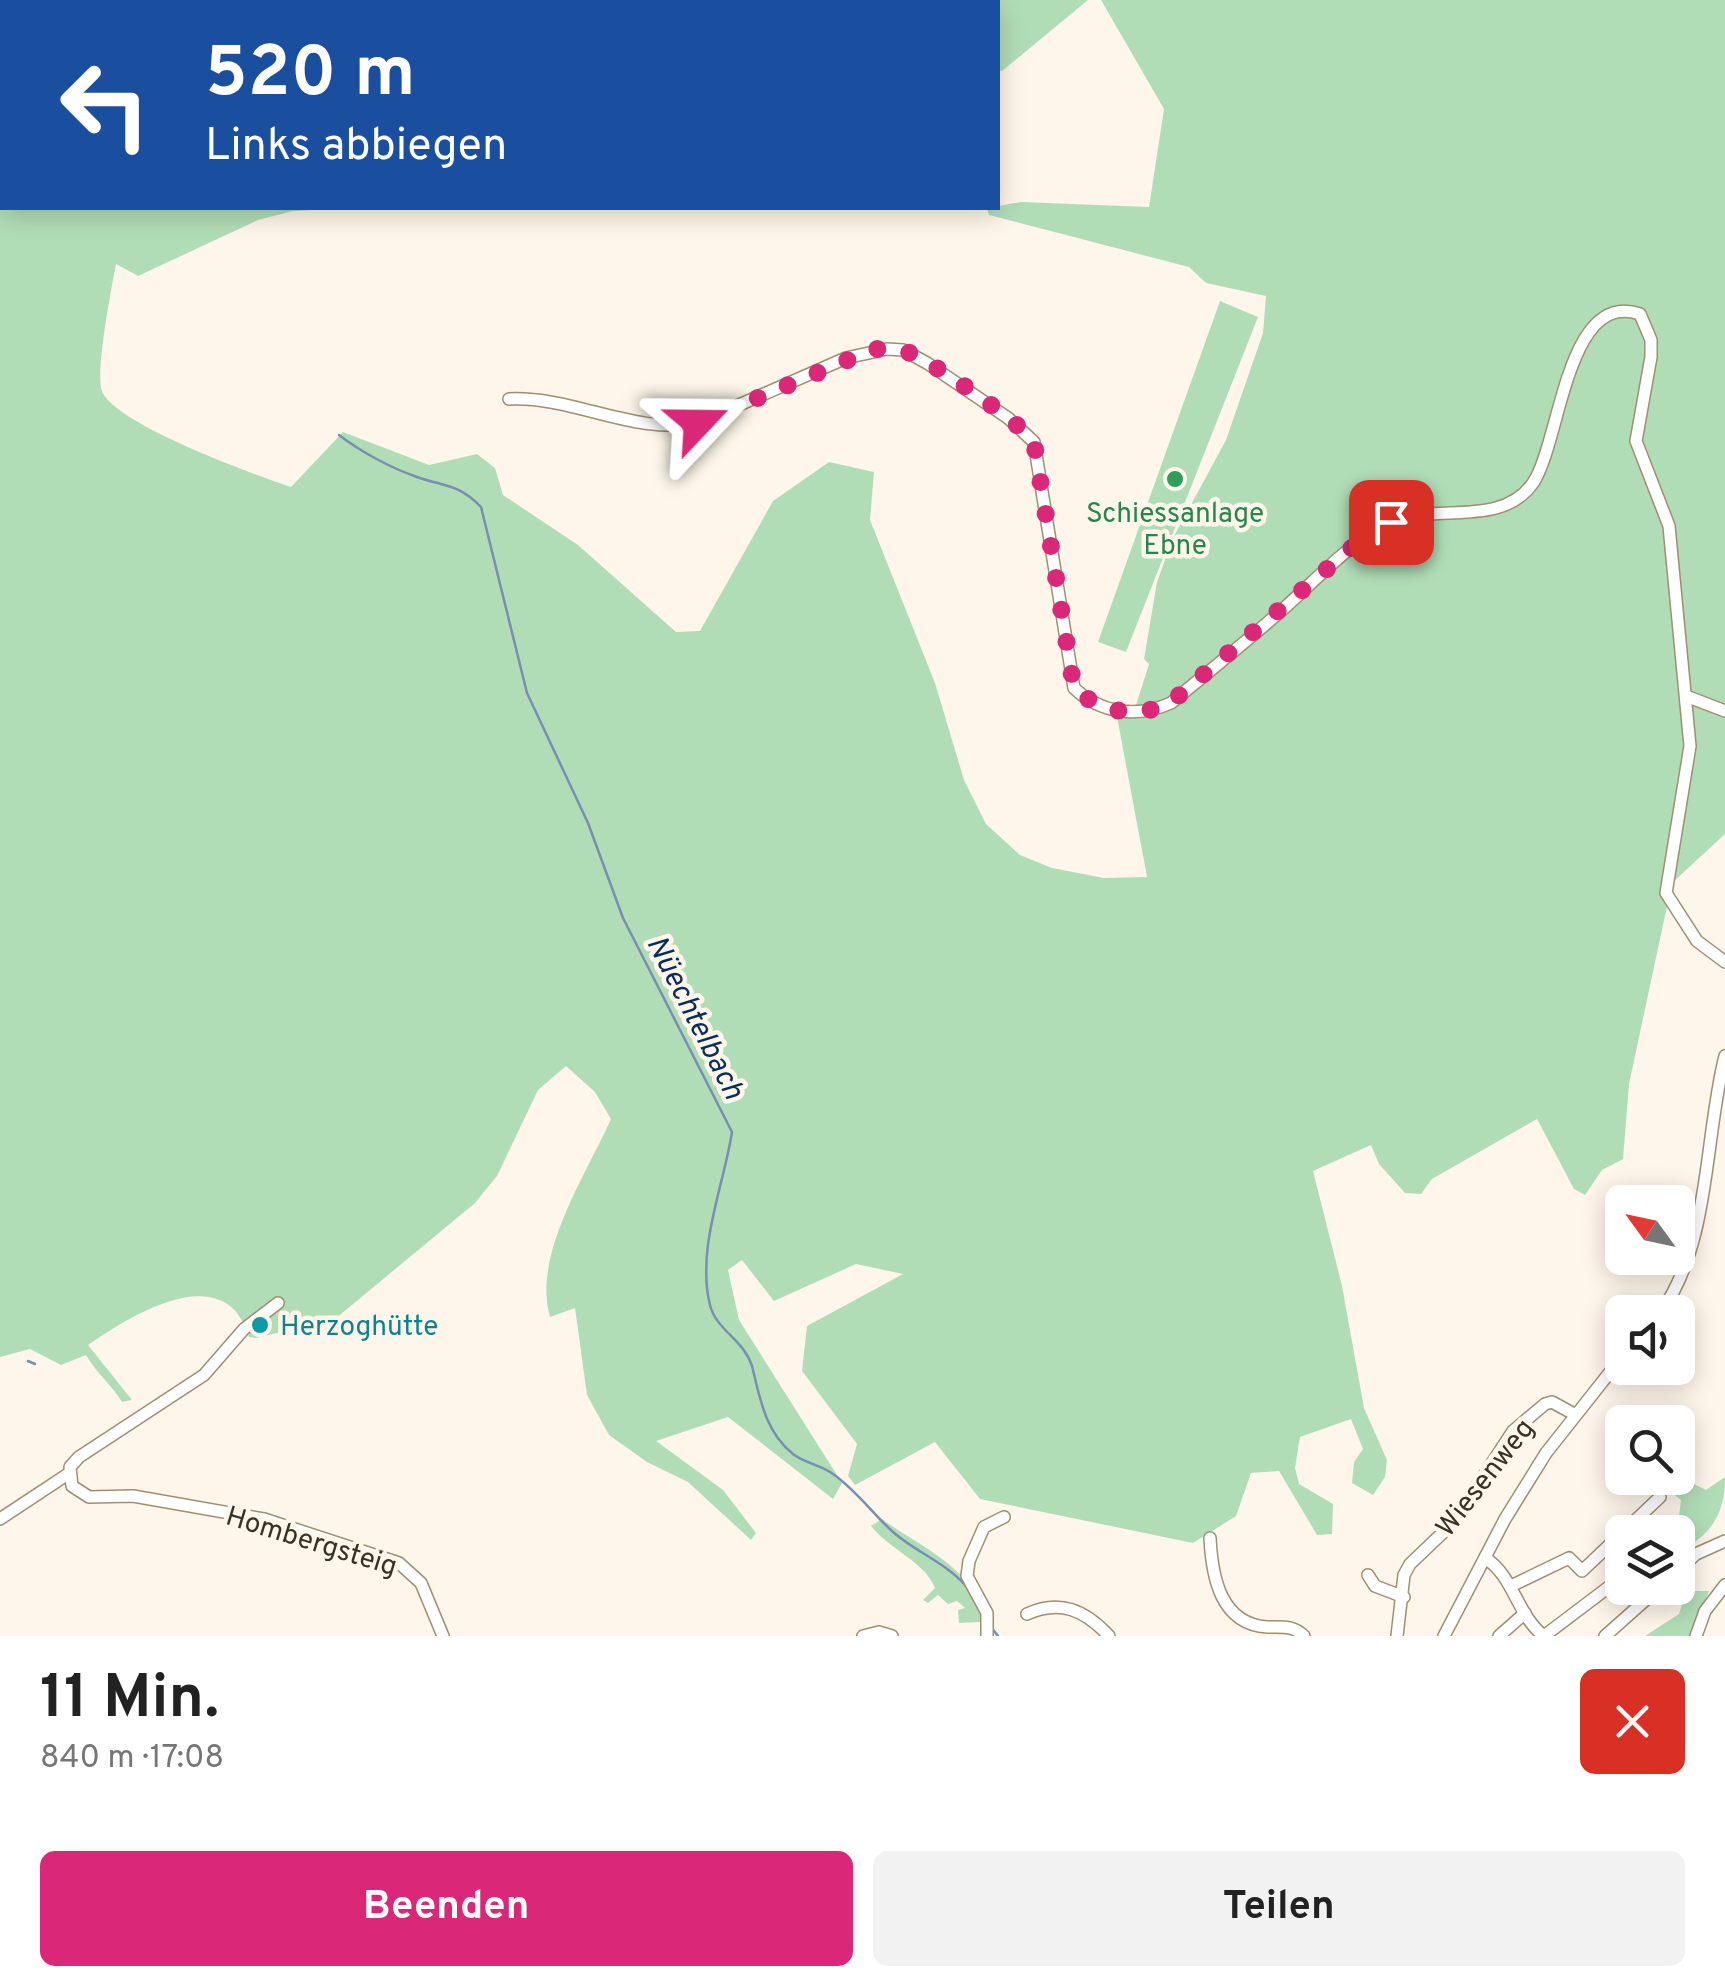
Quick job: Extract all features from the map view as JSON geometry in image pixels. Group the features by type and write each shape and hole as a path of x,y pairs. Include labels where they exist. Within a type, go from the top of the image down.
{"street":[{"path":"509,399 569,402 636,422 679,426 698,423 846,358 874,349 903,350 1008,418 1034,442 1074,688 1093,702 1146,714 1170,703 1355,545 1391,522 1424,514 1472,513 1503,504 1532,485 1579,350 1604,315 1624,308 1640,314 1651,340 1636,441 1669,526 1678,648 1686,696 1689,767 1669,854 1666,893 1697,942 1725,962"},
{"path":"1686,696 1725,711"},
{"path":"1672,1295 1691,1248 1725,1056"},
{"path":"0,1520 68,1474 79,1456 204,1376 244,1329 278,1303"},
{"path":"1444,1636 1485,1558 1574,1414 1605,1377"},
{"name":"Wiesenweg","path":"1397,1636 1410,1564 1452,1524 1513,1432 1552,1402 1574,1414"},
{"name":"Hombergsteig","path":"68,1474 72,1486 89,1497 133,1496 264,1519 400,1563 421,1583 443,1636"},
{"path":"1511,1586 1569,1558 1582,1571 1660,1496"},
{"path":"987,1636 987,1614 967,1576 969,1561 984,1527 1004,1517"},
{"path":"1210,1538 1216,1578 1231,1615 1248,1624 1304,1636"},
{"path":"1695,1555 1725,1542"},
{"path":"1485,1558 1511,1586 1540,1634 1550,1635 1605,1590"},
{"path":"1368,1575 1375,1586 1404,1597"},
{"path":"1696,1636 1705,1610 1725,1585"},
{"path":"1605,1636 1642,1605"},
{"path":"1026,1614 1049,1606 1069,1608 1096,1622 1109,1636"},
{"path":"1498,1636 1525,1612"},
{"path":"863,1636 878,1632 892,1636"}],"green space":[{"path":"1000,0 1088,0 1002,71"},
{"path":"1101,0 1725,0 1725,834 1672,883 1629,1084 1623,1159 1602,1170 1585,1195 1574,1189 1537,1119 1432,1179 1421,1194 1405,1193 1379,1164 1371,1145 1313,1171 1342,1286 1364,1408 1387,1460 1385,1477 1373,1495 1352,1483 1354,1462 1363,1449 1351,1419 1300,1437 1295,1468 1299,1484 1333,1504 1332,1534 1317,1535 1279,1471 1251,1473 1236,1516 1193,1543 980,1499 935,1442 855,1485 848,1476 857,1444 802,1371 807,1326 903,1274 856,1264 774,1301 742,1260 728,1270 739,1320 842,1483 833,1499 728,1417 656,1441 723,1490 756,1533 751,1540 688,1482 647,1462 609,1435 587,1395 575,1308 550,1317 546,1293 555,1242 611,1119 595,1092 566,1066 538,1090 497,1176 475,1203 335,1319 256,1338 249,1337 237,1313 220,1300 199,1296 151,1308 88,1345 132,1400 122,1402 86,1355 61,1365 30,1349 0,1357 0,210 312,210 258,220 138,276 116,264 101,362 101,388 109,402 185,446 291,487 343,432 429,465 477,454 495,468 503,495 578,545 676,632 700,631 773,501 829,462 874,472 870,520 935,683 964,780 986,824 1020,855 1052,868 1104,878 1147,877 1117,717 1133,715 1149,664 1144,659 1157,582 1173,538 1226,440 1263,333 1266,296 1206,283 1189,267 989,215 988,210 1021,202 1149,207 1164,109"},
{"name":"Schiessanlage Ebne","path":"1220,301 1258,317 1126,652 1098,642"},
{"path":"1725,1477 1717,1517 1695,1542 1695,1515 1679,1515 1681,1500 1675,1495 1695,1495 1695,1484 1706,1490"},
{"path":"882,1519 960,1574 979,1604 981,1622 959,1623 958,1610 965,1608 957,1601 948,1604 938,1595 928,1603 923,1600 935,1588 923,1570 871,1526"},
{"path":"1695,1591 1709,1591 1690,1636 1645,1636 1679,1614 1682,1605 1695,1605"}],"waterway":[{"name":"Nüechtelbach","path":"339,435 397,469 459,490 481,507 527,693 588,823 623,918 732,1132 709,1240 707,1284 713,1314 748,1357 770,1425 793,1454 841,1480 893,1532 966,1586"},
{"path":"28,1361 35,1364"},
{"name":"Nüechtelbach","path":"991,1627 998,1636"}],"place":[{"name":"Schiessanlage Ebne","path":"1175,479"},
{"name":"Herzoghütte","path":"260,1325"}],"route":[{"path":"698,423 874,349 903,350 1008,418 1034,442 1074,688 1093,702 1120,711 1146,714 1170,703 1355,545 1391,522"}]}
